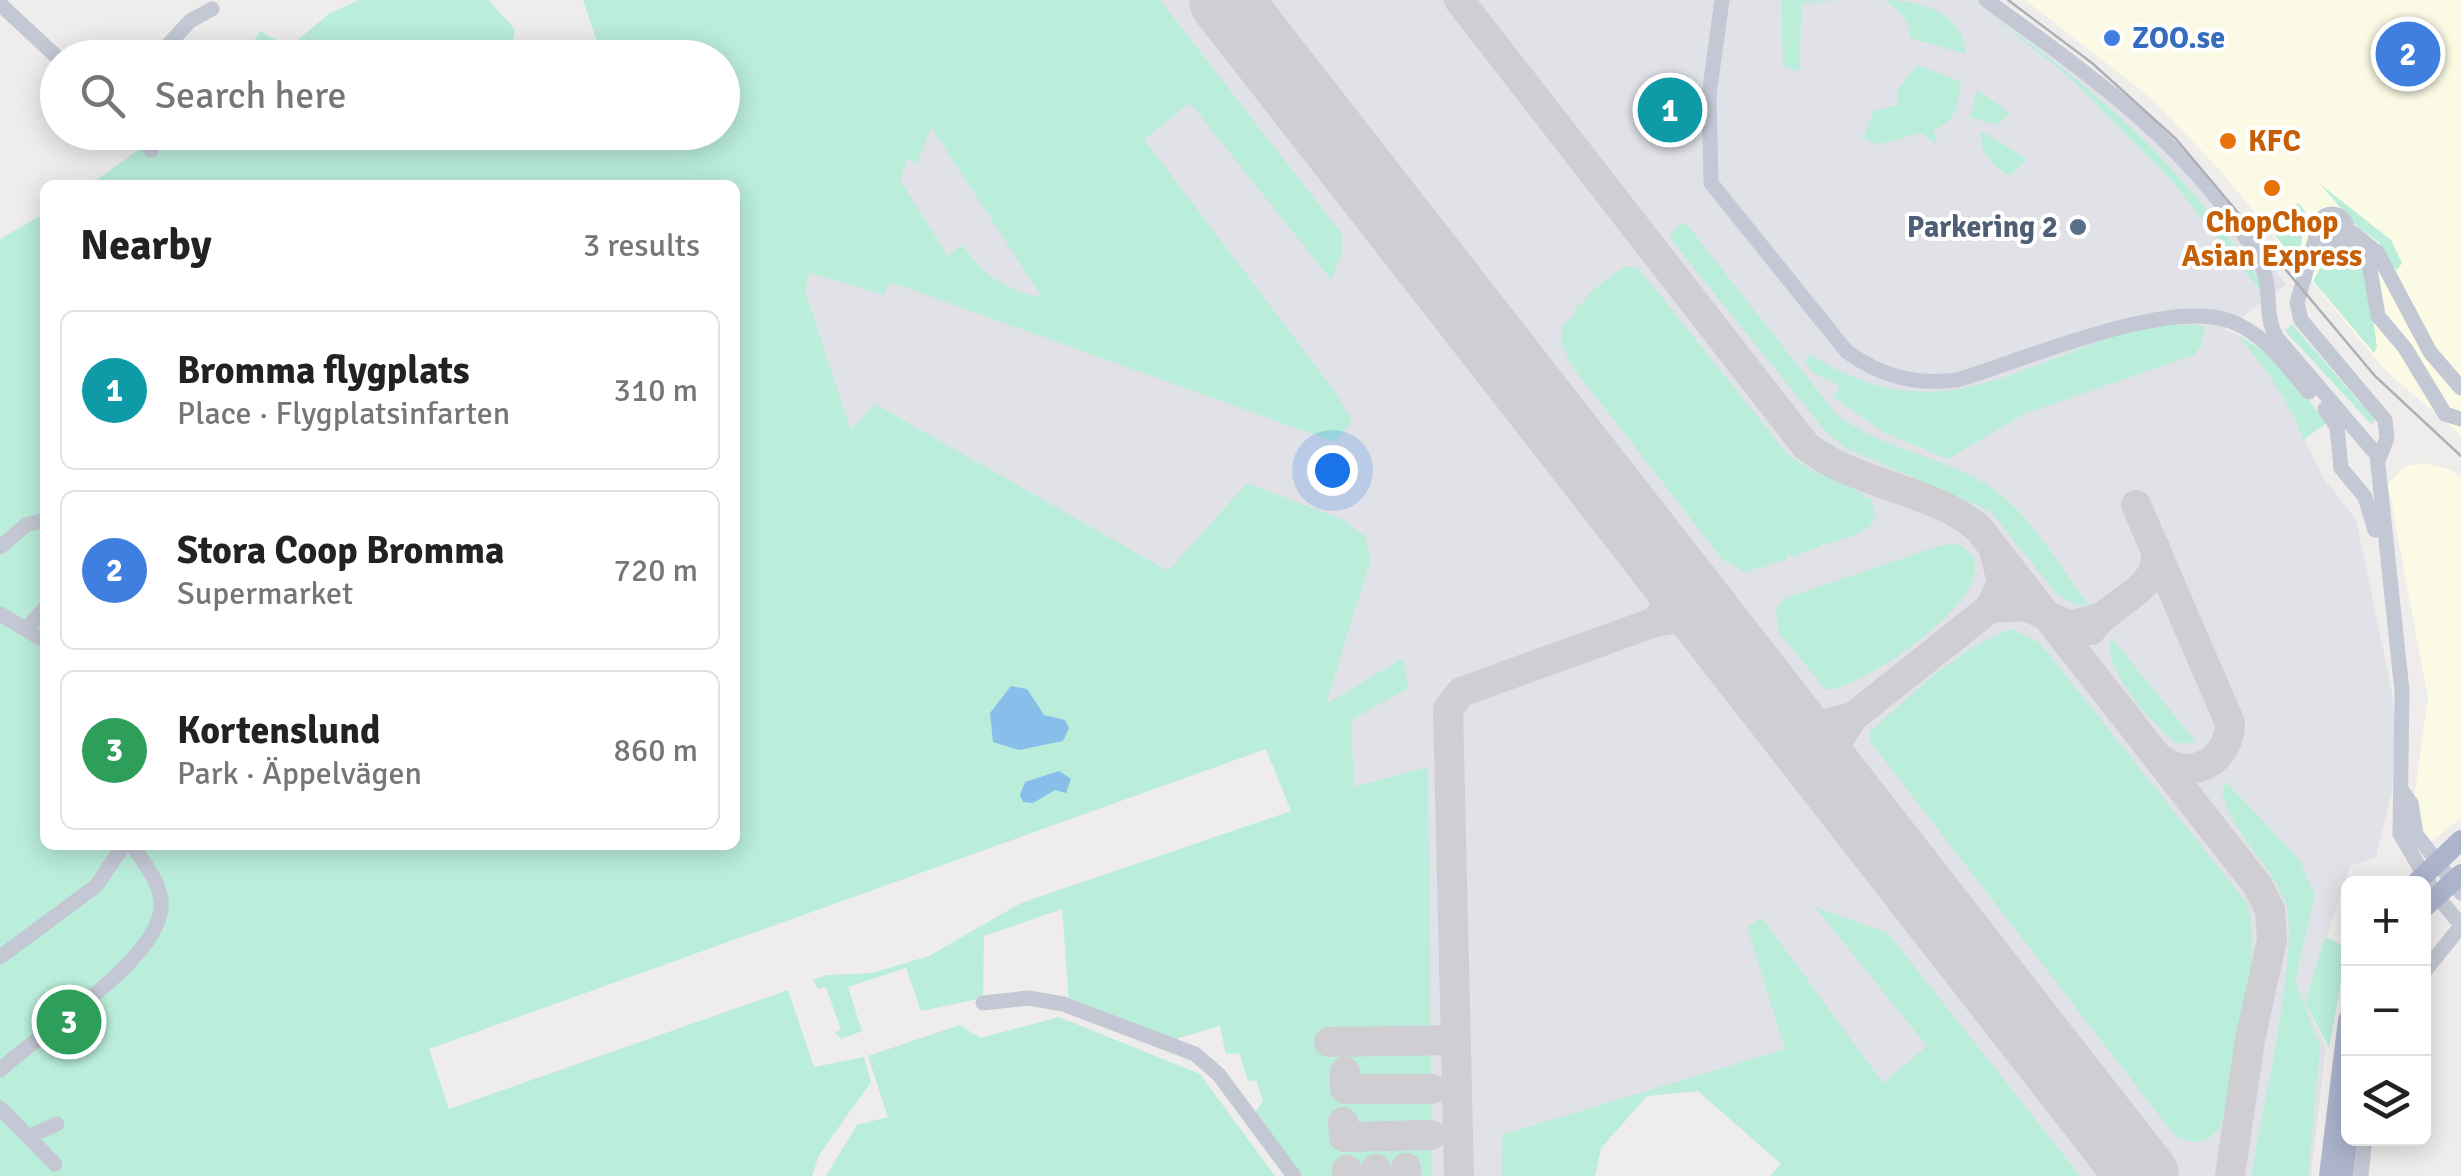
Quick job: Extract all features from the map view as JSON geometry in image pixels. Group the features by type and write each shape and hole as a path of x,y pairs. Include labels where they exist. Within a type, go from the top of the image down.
{"main road":[{"path":"2424,874 2461,840"},
{"path":"2329,1176 2344,1056"},
{"path":"2344,1176 2347,1146"}],"street":[{"path":"1722,0 1709,95 1711,183 1848,352 1895,378 1928,384 1958,380 2159,317 2220,318 2242,326 2269,346 2338,427 2341,468 2369,505 2384,553"},
{"path":"1986,0 2105,84 2210,191 2268,277 2272,300 2268,322 2277,338 2364,442 2375,449 2384,553 2401,664 2400,834 2424,874 2447,890 2461,925 2429,966"},
{"path":"0,4 40,41"},
{"path":"173,40 190,21 212,9"},
{"path":"2333,237 2305,278 2297,303 2302,320 2382,416 2387,438 2378,464 2363,479 2350,478"},
{"path":"2333,237 2377,252 2430,352 2461,388"},
{"path":"2333,237 2368,257 2378,316 2405,348 2444,414 2461,418"},
{"path":"2340,454 2350,443 2364,442 2378,433 2382,416"},
{"path":"0,548 26,525 40,521"},
{"path":"0,614 40,638"},
{"path":"26,629 40,614"},
{"path":"0,957 96,886 124,850"},
{"path":"0,1070 126,969 148,946 158,923 161,899 131,850"},
{"path":"983,1004 1030,998 1063,1004 1194,1054 1226,1084 1294,1176"},
{"path":"0,1108 55,1164"},
{"path":"28,1137 57,1124"},
{"path":"2362,1176 2365,1146"}],"shaded area":[{"path":"907,0 1999,0 2139,104 2217,185 2286,285 2224,330 2237,334 2277,383 2324,479 2356,519 2392,692 2396,735 2392,792 2376,857 2350,866 2347,876 2341,876 2341,893 2305,1003 2326,1047 2311,1176 1797,1176 1698,1091 1647,1096 1601,1148 1595,1176 1328,1176 1310,704 851,431 805,289"},
{"path":"2025,0 2461,0 2461,435 2386,371 2218,168 2151,98"},
{"path":"2425,463 2452,470 2461,478 2461,818 2421,849 2410,827 2428,698 2388,484 2405,466"}],"green space":[{"path":"358,0 488,0 515,29 513,40 297,40 329,14"},
{"path":"583,0 1160,0 1341,233 1341,256 1331,280 1190,103 1144,139 1336,393 1352,421 1335,442 890,282 884,295 810,273 805,290 851,430 875,404 1168,571 1247,483 1344,520 1366,537 1370,561 1326,704 1403,658 1408,688 1351,720 1354,787 1428,767 1432,1176 1303,1176 1255,1112 1263,1101 1256,1080 1248,1081 1239,1053 1226,1054 1220,1026 1172,1040 1069,1001 1062,909 984,936 983,998 921,1011 906,968 848,987 862,1031 842,1039 834,1032 841,1030 826,987 818,989 813,980 827,975 872,973 929,956 1021,903 1291,811 1266,749 429,1049 449,1109 788,990 814,1067 864,1057 871,1082 819,1155 812,1176 0,1176 0,239 40,216 40,850 740,850 740,180 96,180 138,150 740,150 740,40 596,40","holes":["931,127 1042,298 996,280 962,245 948,256 900,180 907,159 917,164"]},
{"path":"1781,0 1839,1 1801,4 1800,72 1783,66"},
{"path":"1885,0 1925,6 1949,19 1963,40 1966,54 1910,38 1906,21"},
{"path":"1990,14 2108,106 2173,170 2234,245 2265,288 2262,292 2171,180 2069,77"},
{"path":"260,31 276,40 255,40"},
{"path":"1917,65 1961,82 1952,117 1934,130 1937,145 1921,133 1876,145 1863,138 1874,111 1897,105 1898,89"},
{"path":"1977,90 2010,113 1996,125 1970,117"},
{"path":"1981,131 2027,159 2010,176 1988,158"},
{"path":"2320,184 2391,240 2402,263 2397,270 2388,264 2379,242 2358,228"},
{"path":"2298,203 2305,211 2299,266 2268,226"},
{"path":"1682,223 1836,414 1873,436 1971,476 2004,497 2030,525 2088,604 2077,606 2056,593 1990,511 1848,449 1828,434 1672,241 1670,234"},
{"path":"2340,250 2359,257 2366,267 2377,347 2374,353 2313,281 2325,259"},
{"path":"1625,266 1638,268 1788,455 1809,468 1809,472 1813,470 1864,494 1863,499 1871,498 1876,517 1867,530 1864,527 1863,532 1826,545 1822,541 1822,546 1792,557 1787,554 1787,559 1757,569 1753,566 1753,571 1744,572 1723,560 1571,365 1561,342 1563,324 1574,316 1577,304 1581,305 1590,292"},
{"path":"2164,324 2205,326 2201,346 2194,355 2024,414 1948,459 1883,432 1833,397 1840,386 1812,372 1805,361 1810,354 1859,379 1904,391 1946,390 1988,382 2116,336"},
{"path":"2292,324 2375,420 2372,425 2285,331"},
{"path":"2237,334 2275,359 2327,423 2303,440 2283,397"},
{"path":"1957,544 1974,560 1972,581 1957,605 1901,654 1844,686 1826,690 1779,633 1776,609 1785,598 1942,545"},
{"path":"2011,629 2040,643 2247,903 2252,953 2245,1013 2221,1126 2206,1140 2175,1136 1869,740 1870,732 1936,674 1972,648"},
{"path":"2112,638 2197,743 2177,743 2143,710 2113,664"},
{"path":"2226,782 2299,859 2315,896 2295,981 2320,1046 2308,1176 2251,1176 2283,994 2289,925 2279,889 2227,807 2222,792"},
{"path":"1815,907 1888,933 2080,1176 1770,1176 1781,1164 1698,1091 1647,1096 1601,1148 1595,1176 1501,1176 1502,1135 1785,1049 1747,927 1762,918 1883,1083 1927,1046"},
{"path":"2325,937 2341,945 2341,982 2329,1048 2305,1003"},
{"path":"1059,1017 1200,1074 1275,1176 826,1176 857,1125 888,1117 868,1056 960,1025 980,1038"}],"water":[{"path":"1011,686 1027,689 1044,715 1065,720 1069,728 1063,741 1019,750 993,742 990,713"},
{"path":"1059,771 1071,779 1066,793 1055,790 1033,803 1023,802 1020,795 1025,782"}],"taxiway":[{"path":"1459,0 1806,446 1848,470 1940,505 1979,529 2258,886 2270,910 2272,940 2250,1040 2230,1176"},
{"path":"2136,505 2230,723 2223,748 2206,764 2183,768 2159,758"},
{"path":"2091,630 2152,574 2155,547"},
{"path":"1994,550 2002,582 1990,608 2025,606 2071,626 2102,617"},
{"path":"1664,563 1671,579 1671,594 1655,622 1684,617 1720,634"},
{"path":"1853,717 1990,608"},
{"path":"1459,1176 1448,709 1461,692 1655,622"},
{"path":"1782,714 1818,726 1853,717 1835,745 1837,784"},
{"path":"1329,1042 1456,1040"},
{"path":"1345,1072 1345,1089 1432,1089"},
{"path":"1343,1122 1344,1137 1431,1135"},
{"path":"2131,1161 2149,1176"},
{"path":"1406,1168 1406,1176"},
{"path":"1376,1169 1376,1176"},
{"path":"1347,1170 1347,1176"}],"runway":[{"path":"1225,0 2143,1176"}],"tram line":[{"path":"2008,0 2092,63 2176,139 2375,376 2461,456"}],"place":[{"name":"ZOO.se","path":"2112,38"},
{"name":"Stora Coop Bromma","path":"2408,54"},
{"name":"Bromma flygplats","path":"1670,110"},
{"name":"KFC","path":"2228,141"},
{"name":"ChopChop Asian Express","path":"2272,188"},
{"name":"Parkering 2","path":"2078,227"},
{"name":"Kortenslund","path":"69,1022"}]}
